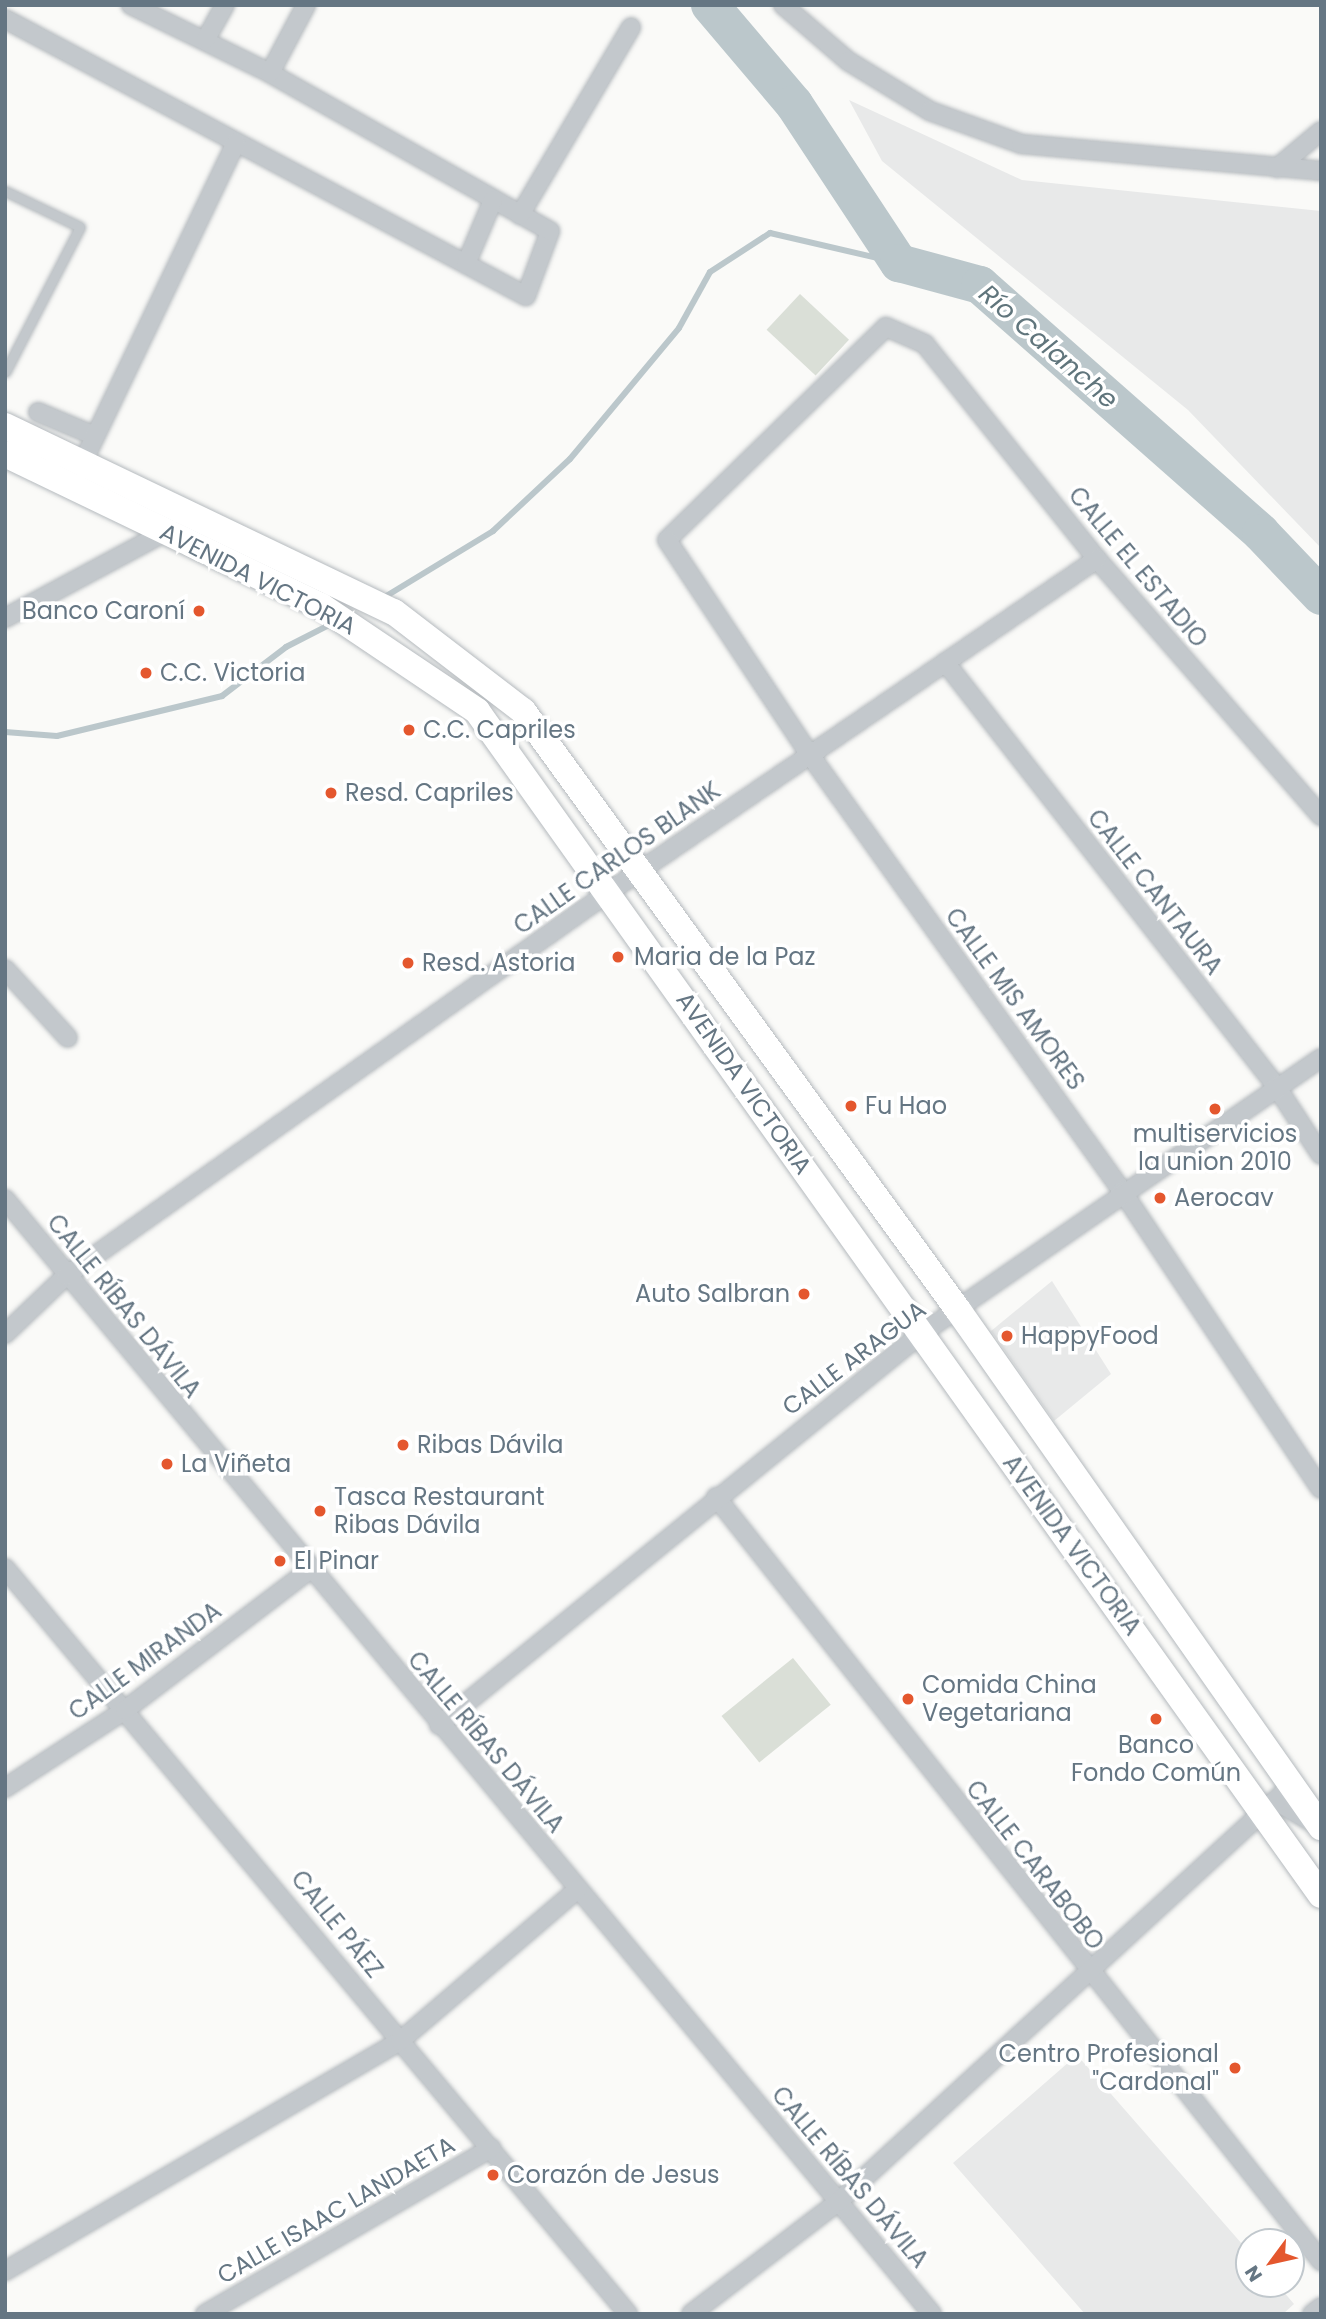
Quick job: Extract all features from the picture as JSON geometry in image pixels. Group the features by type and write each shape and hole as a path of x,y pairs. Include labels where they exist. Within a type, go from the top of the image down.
{"main road":[{"name":"AVENIDA VICTORIA","path":"5,426 346,586 394,612 523,711 642,869 958,1310 1277,1800 1321,1895"},
{"name":"AVENIDA VICTORIA","path":"5,454 321,606 477,710 921,1334 1277,1800 1321,1827"}],"street":[{"path":"5,19 526,296 550,231 270,73 206,39 131,5"},
{"path":"206,39 225,5"},
{"path":"270,73 306,5"},
{"path":"783,5 848,61 930,111 1021,144 1321,171"},
{"path":"520,215 631,27"},
{"path":"1277,168 1321,131"},
{"path":"82,464 236,143"},
{"path":"466,264 493,200"},
{"name":"CALLE MIS AMORES","path":"925,344 886,327 667,540 810,755 1122,1191 1321,1489"},
{"name":"CALLE EL ESTADIO","path":"925,344 1097,559 1321,816"},
{"path":"38,412 95,436"},
{"path":"5,618 167,531"},
{"name":"CALLE CARLOS BLANK","path":"5,1334 66,1276 642,869 1097,559"},
{"name":"CALLE CANTAURA","path":"945,662 1276,1086 1321,1156"},
{"path":"5,969 68,1038"},
{"name":"CALLE ARAGUA","path":"439,1725 716,1497 921,1334 1122,1191 1321,1058"},
{"name":"CALLE RÍBAS DÁVILA","path":"5,1199 439,1725 932,2314"},
{"name":"CALLE CARABOBO","path":"716,1497 1091,1976 1321,2260"},
{"name":"CALLE PÁEZ","path":"5,1568 628,2314"},
{"name":"CALLE MIRANDA","path":"5,1788 125,1710 311,1569"},
{"path":"691,2314 838,2202 1091,1976 1277,1800"},
{"path":"5,2271 400,2041 578,1889"},
{"name":"CALLE ISAAC LANDAETA","path":"205,2314 491,2148"},
{"path":"1312,2314 1321,2307"}],"lane":[{"path":"5,191 80,227 5,372"}],"shaded area":[{"path":"849,100 1022,180 1321,211 1321,548 1188,410 882,161"},
{"path":"800,294 849,340 816,376 767,330"},
{"path":"1052,1281 1111,1374 1054,1421 991,1331"},
{"path":"793,1658 831,1705 759,1763 722,1716"},
{"path":"1077,2055 1235,2236 1235,2298 1289,2298 1294,2304 1283,2314 1085,2314 953,2163"}],"waterway":[{"name":"Río Calanche","path":"710,5 794,104 899,263 980,285 1261,533 1321,596"},
{"path":"383,598 493,531 570,459 679,328 710,272 770,233 899,263"},
{"path":"5,732 57,736 222,696 286,647 333,623"}],"place":[{"name":"Banco Caroní","path":"199,611"},
{"name":"C.C. Victoria","path":"146,673"},
{"name":"C.C. Capriles","path":"409,730"},
{"name":"Resd. Capriles","path":"331,793"},
{"name":"Maria de la Paz","path":"618,957"},
{"name":"Resd. Astoria","path":"408,963"},
{"name":"Fu Hao","path":"851,1106"},
{"name":"multiservicios la union 2010","path":"1215,1109"},
{"name":"Aerocav","path":"1160,1198"},
{"name":"Auto Salbran","path":"804,1294"},
{"name":"HappyFood","path":"1007,1336"},
{"name":"Ribas Dávila","path":"403,1445"},
{"name":"La Viñeta","path":"167,1464"},
{"name":"Tasca Restaurant Ribas Dávila","path":"320,1511"},
{"name":"El Pinar","path":"280,1561"},
{"name":"Comida China Vegetariana","path":"908,1699"},
{"name":"Banco Fondo Común","path":"1156,1719"},
{"name":"Centro Profesional \"Cardonal\"","path":"1235,2068"},
{"name":"Corazón de Jesus","path":"493,2175"}]}
